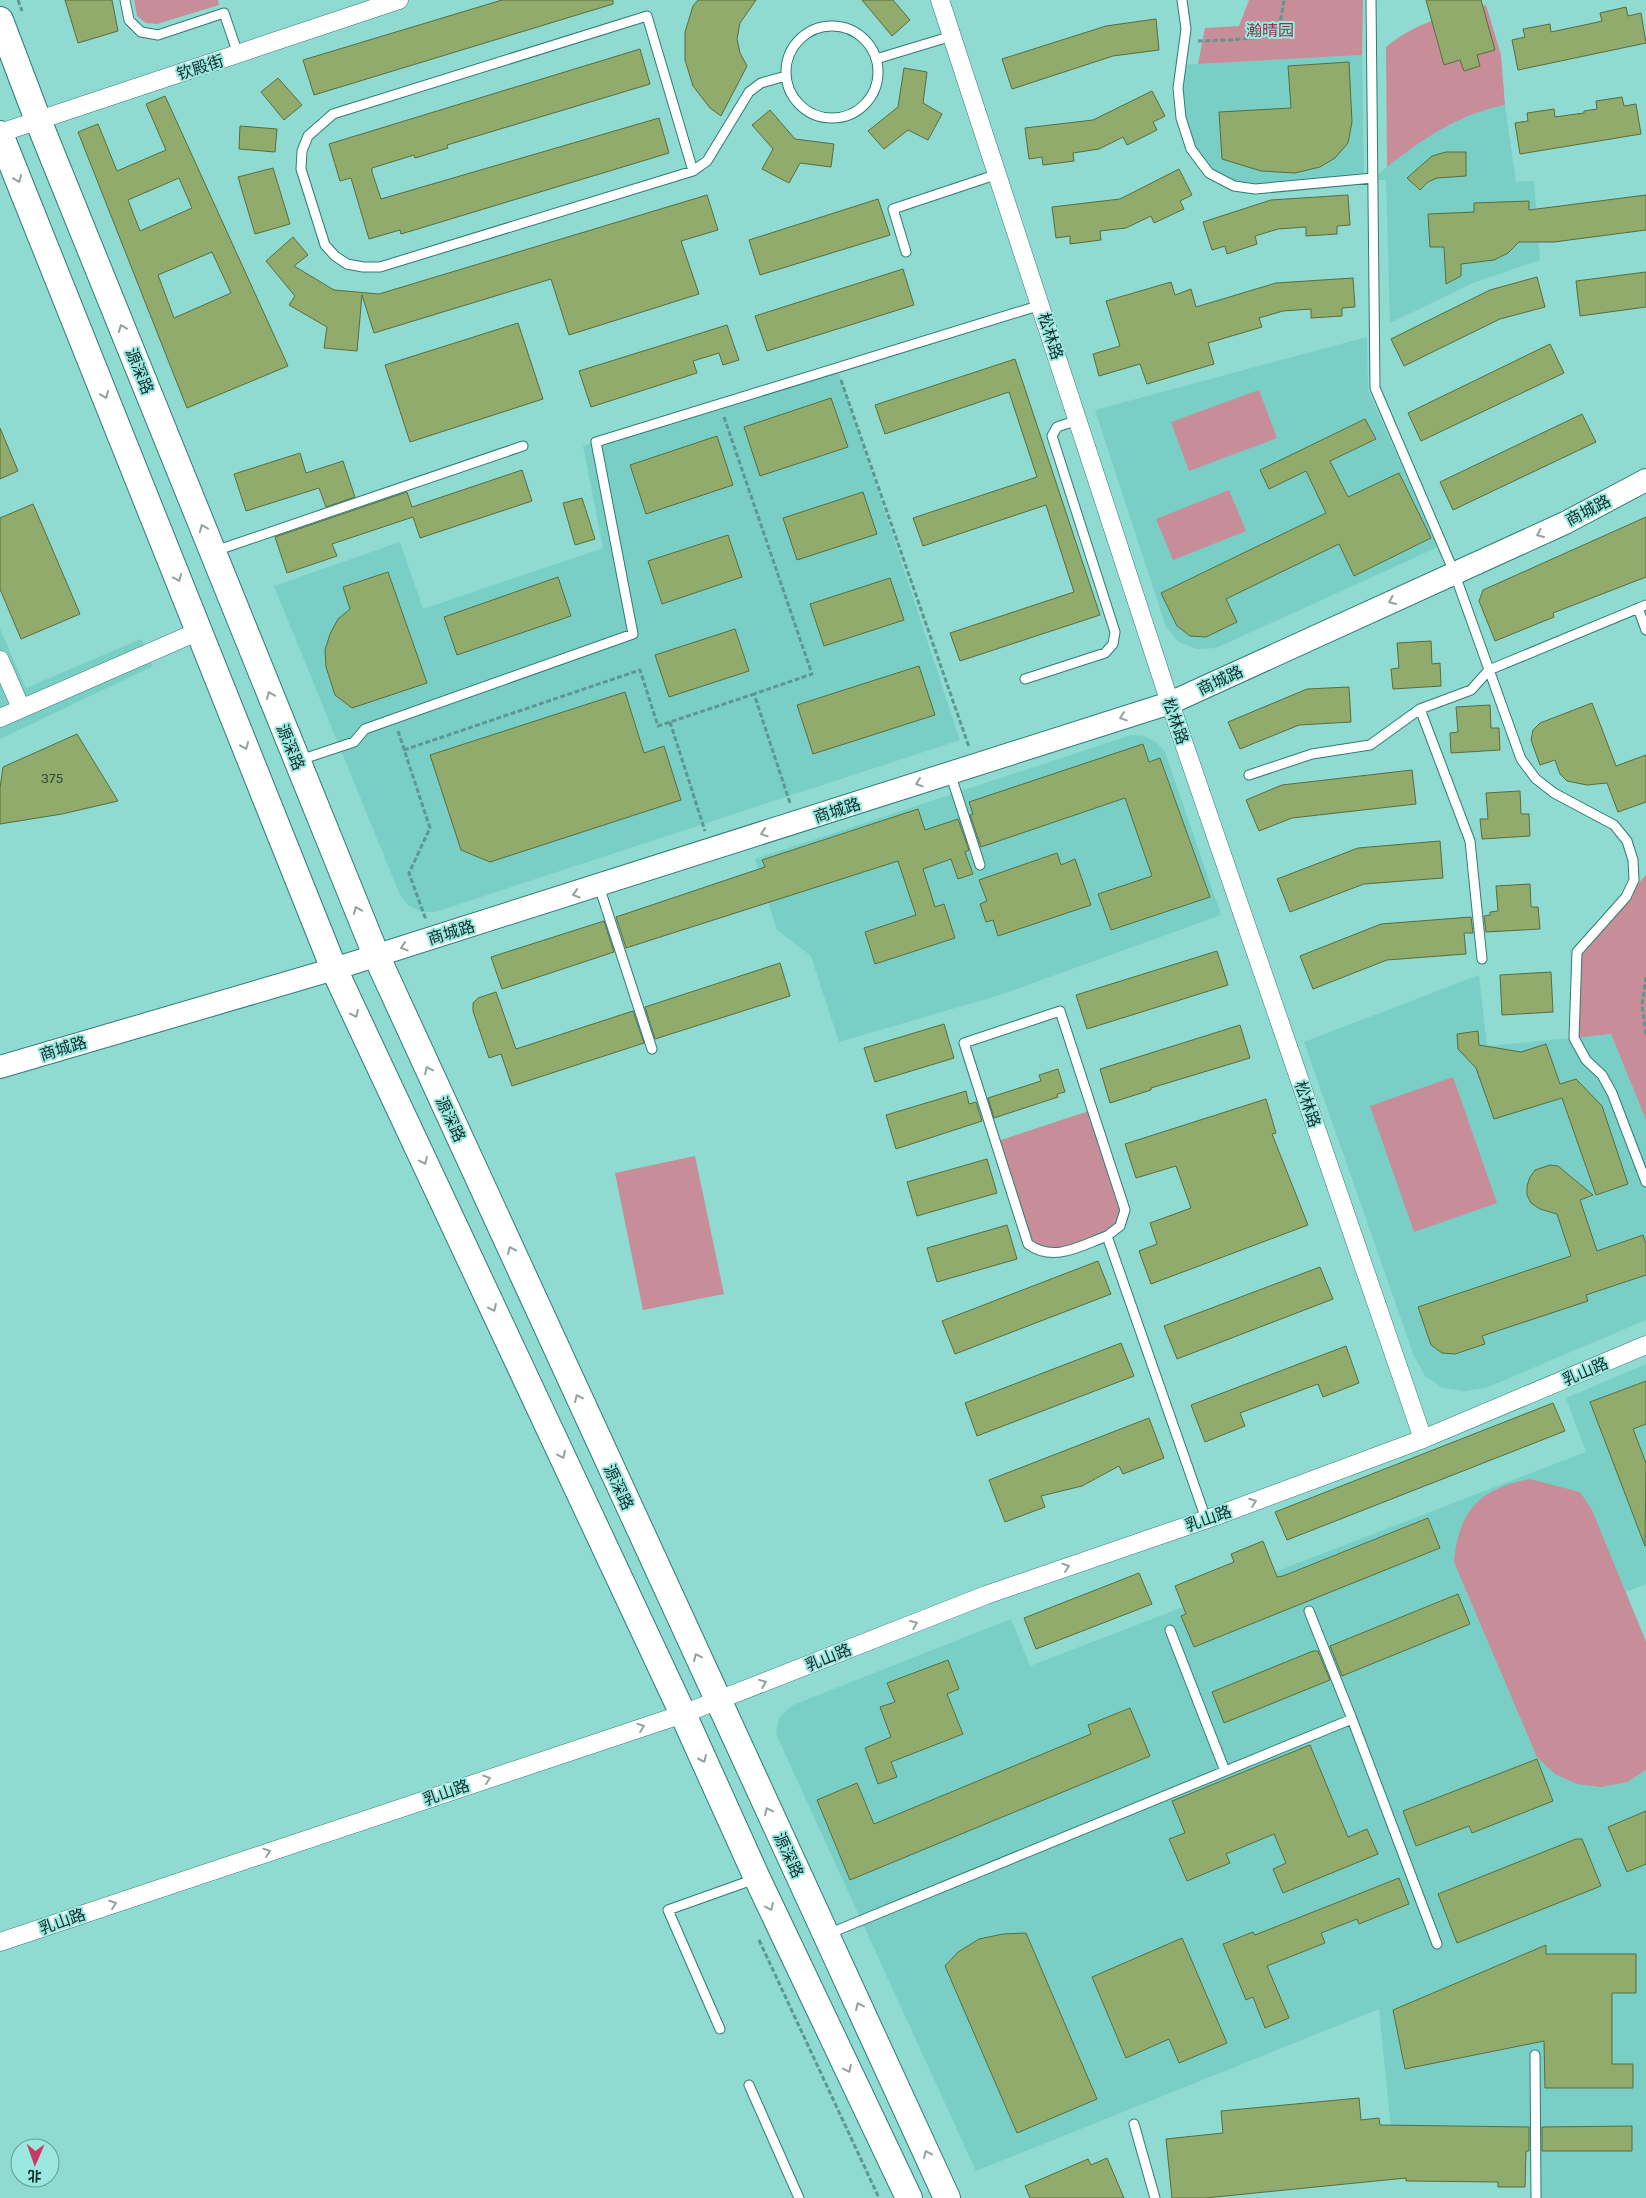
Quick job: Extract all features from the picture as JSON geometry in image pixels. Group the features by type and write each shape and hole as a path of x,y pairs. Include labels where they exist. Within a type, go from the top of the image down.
{"main road":[{"name":"源深路","path":"12,19 38,120 376,955 717,1701 947,2198"},
{"path":"0,133 334,969 683,1714 756,1878 909,2198"}],"street":[{"name":"钦殿街","path":"0,133 399,0"},
{"name":"松林路","path":"940,0 1170,702 1423,1439"},
{"name":"商城路","path":"0,1067 334,969 797,823 1170,702 1565,523 1646,480"},
{"path":"0,718 199,630"},
{"path":"0,660 22,708"},
{"name":"乳山路","path":"0,1942 683,1714 986,1595 1206,1519 1423,1439 1646,1346"}],"lane":[{"path":"125,0 129,20 141,32 158,35 224,13 238,54"},
{"path":"1182,0 1186,29 1178,88 1181,118 1191,149 1209,173 1234,186 1255,189 1373,178"},
{"path":"1371,0 1375,388 1454,572 1522,759 1536,780 1554,793 1614,825 1627,842 1633,860 1634,880 1626,897 1577,952 1574,1038 1586,1060 1602,1075 1612,1093 1646,1182"},
{"path":"693,171 647,16 333,114 319,124 308,136 302,152 301,169 325,245 335,256 347,264 363,268 380,267 693,171 707,161 749,92 760,83 786,76"},
{"path":"838,26 853,31 866,41 876,58 878,69 876,85 870,99 858,110 844,117 829,118 815,115 802,107 793,96 786,76 789,54 797,42 808,32 822,27 838,26"},
{"path":"876,58 952,36"},
{"path":"906,252 893,209 998,174"},
{"path":"297,761 354,742 365,730 394,719 633,634 596,442 1041,305"},
{"path":"1026,679 1104,653 1114,644 1115,632 1052,436 1057,427 1078,420"},
{"path":"212,552 524,446"},
{"path":"1249,775 1312,754 1370,745 1420,709 1471,690 1489,670 1642,606 1646,630"},
{"path":"1420,709 1470,841 1482,959"},
{"path":"950,773 980,865"},
{"path":"599,886 652,1049"},
{"path":"1060,1011 1125,1210 1120,1226 1107,1236 1054,1254 1039,1252 1028,1244 964,1043 1060,1011"},
{"path":"1107,1236 1206,1519"},
{"path":"1309,1611 1437,1944"},
{"path":"1170,1630 1225,1771"},
{"path":"826,1935 1352,1719"},
{"path":"720,2029 668,1910 756,1878"},
{"path":"1535,2055 1536,2198"},
{"path":"749,2085 799,2198"},
{"path":"1134,2124 1154,2198"}],"path":[{"path":"12,19 18,0"},
{"path":"1184,42 1260,37 1274,31 1281,19 1284,0"},
{"path":"837,367 975,765"},
{"path":"404,750 640,670 658,726 812,674 720,404"},
{"path":"754,694 797,823"},
{"path":"394,719 430,828 409,873 433,938"},
{"path":"670,722 711,850"},
{"path":"1646,977 1642,1005 1646,1035"}],"shaded area":[{"path":"1362,55 1364,179 1373,178 1419,141 1447,125 1485,108 1505,105 1516,182 1534,181 1540,260 1473,283 1390,323 1386,180 1355,180 1255,189 1209,173 1191,149 1181,118 1181,65"},
{"path":"1367,337 1368,390 1438,547 1216,648 1197,649 1179,642 1166,627 1095,410"},
{"path":"837,367 960,740 435,912 421,912 409,906 400,895 274,586 400,542 423,609 603,548 583,446"},
{"path":"0,629 26,688 141,639 153,666 0,739"},
{"path":"1131,735 1144,736 1156,742 1165,752 1221,915 1000,995 839,1042 811,956 777,930 755,859"},
{"path":"1479,975 1487,1046 1611,1034 1646,1120 1646,1320 1486,1388 1464,1391 1443,1388 1425,1376 1414,1356 1304,1042"},
{"path":"1646,1364 1646,1584 1626,1592 1646,1641 1646,2198 1536,2198 1535,2151 1393,2149 1379,2009 976,2171 776,1734 779,1718 793,1705 1011,1619 1030,1666 1586,1452 1566,1398"}],"green space":[{"path":"134,0 218,0 219,5 157,24 146,23 137,16"},
{"name":"瀚晴园","path":"1249,0 1363,0 1362,55 1198,64 1205,28 1239,26"},
{"path":"1486,5 1501,55 1505,105 1488,109 1457,121 1428,137 1387,167 1386,47 1421,25 1445,16"},
{"path":"1259,390 1277,438 1189,471 1171,422"},
{"path":"1229,490 1246,531 1173,560 1156,519"},
{"path":"1646,875 1646,1120 1611,1034 1574,1038 1577,952"},
{"path":"1453,1077 1497,1203 1414,1232 1370,1106"},
{"path":"1092,1110 1125,1210 1120,1226 1054,1254 1028,1244 995,1142"},
{"path":"695,1156 724,1294 643,1310 615,1173"},
{"path":"1530,1479 1580,1492 1592,1510 1646,1642 1646,1770 1627,1782 1601,1787 1577,1784 1555,1774 1537,1757 1454,1562 1461,1528 1475,1504 1498,1489"}],"building":[{"path":"65,0 112,0 118,31 78,43"},
{"path":"502,0 613,0 613,4 314,95 303,60"},
{"path":"698,0 756,0 740,23 737,39 740,53 747,66 721,116 710,108 693,86 685,60 685,32 693,6"},
{"path":"862,0 893,0 910,20 892,36"},
{"path":"1426,0 1481,0 1495,50 1477,55 1480,66 1464,71 1460,60 1444,65"},
{"path":"1626,7 1628,16 1641,13 1646,43 1518,70 1512,40 1525,37 1523,29 1550,24 1551,32 1589,24 1602,21 1600,13"},
{"path":"1156,19 1159,50 1113,56 1012,89 1002,59 1106,26"},
{"path":"640,49 650,84 447,145 448,148 415,158 414,155 372,168 372,172 381,199 659,118 669,153 401,234 400,230 369,239 351,178 340,181 329,144"},
{"path":"1349,62 1352,122 1348,143 1335,158 1320,167 1295,173 1261,171 1222,159 1219,112 1291,108 1288,66"},
{"path":"904,68 927,72 923,103 942,114 928,140 908,130 884,149 868,131 898,107"},
{"path":"278,78 302,105 284,120 261,92"},
{"path":"1152,91 1165,116 1153,122 1157,130 1127,145 1123,137 1099,149 1073,153 1074,161 1043,165 1042,157 1029,159 1025,128 1093,120"},
{"path":"165,96 288,366 187,408 78,132 98,124 117,171 166,150 146,104","holes":["179,178 192,208 140,231 128,200","212,252 231,293 174,318 158,275"]},
{"path":"1622,97 1624,106 1636,104 1641,134 1520,154 1515,123 1528,121 1527,113 1554,109 1555,117 1584,113 1584,111 1597,109 1596,101"},
{"path":"770,110 795,139 834,144 831,167 800,163 789,183 762,169 773,149 752,125"},
{"path":"240,126 277,129 275,152 239,149"},
{"path":"1446,152 1466,152 1466,176 1437,178 1428,182 1420,190 1407,178 1432,156"},
{"path":"273,168 290,224 255,234 238,177"},
{"path":"1179,169 1192,195 1180,201 1184,209 1154,223 1151,216 1126,228 1100,231 1101,240 1070,244 1070,236 1056,238 1052,207 1120,199"},
{"path":"707,195 718,230 681,241 699,294 569,335 551,279 374,333 362,295 357,351 324,348 327,327 289,305 295,296 266,261 293,237 308,255 294,266 334,290 379,294"},
{"path":"1348,195 1350,225 1337,226 1337,234 1306,236 1306,227 1278,229 1255,236 1257,244 1227,254 1225,246 1212,250 1203,222 1271,200"},
{"path":"1646,195 1646,230 1554,242 1519,242 1508,253 1494,260 1461,264 1461,276 1446,284 1444,247 1430,247 1428,214 1474,212 1474,203 1529,201 1529,210"},
{"path":"878,199 890,235 760,275 749,240"},
{"path":"903,269 914,305 767,351 755,316"},
{"path":"1646,272 1646,307 1580,316 1576,281"},
{"path":"1537,277 1545,307 1500,319 1404,366 1391,339 1490,290"},
{"path":"1353,278 1355,307 1342,308 1342,316 1311,318 1311,309 1283,311 1259,318 1262,327 1208,343 1214,364 1147,384 1140,364 1099,376 1093,354 1120,346 1106,301 1171,282 1175,295 1191,289 1196,307 1276,283"},
{"path":"518,323 543,399 410,442 385,365"},
{"path":"727,325 739,360 723,365 719,353 693,361 697,373 591,407 579,371"},
{"path":"1550,344 1564,373 1421,441 1408,413"},
{"path":"1015,359 1100,615 960,661 950,633 1074,592 1046,505 923,546 913,518 1037,477 1009,392 885,434 875,405"},
{"path":"831,398 848,447 760,476 744,427"},
{"path":"1582,414 1596,442 1453,510 1440,482"},
{"path":"1365,419 1376,439 1330,461 1348,497 1399,473 1431,538 1354,576 1339,544 1226,599 1237,622 1206,637 1190,636 1177,626 1161,593 1326,513 1306,471 1269,489 1260,470"},
{"path":"0,428 18,471 0,479"},
{"path":"717,436 733,485 646,514 630,465"},
{"path":"300,453 306,473 343,461 355,497 326,507 319,488 246,511 234,474"},
{"path":"522,470 532,501 420,538 413,517 332,544 337,556 287,573 275,537 407,492 412,507"},
{"path":"863,492 877,534 797,560 783,518"},
{"path":"582,498 595,539 575,545 563,503"},
{"path":"33,504 80,614 21,639 0,589 0,518"},
{"path":"1646,517 1646,577 1553,613 1554,617 1495,641 1479,601 1483,590"},
{"path":"728,535 742,577 662,604 648,561"},
{"path":"388,572 427,683 352,708 335,695 326,667 325,650 330,634 338,619 350,609 343,587"},
{"path":"558,577 571,616 457,655 444,617"},
{"path":"890,578 904,620 824,646 810,604"},
{"path":"735,629 749,671 669,697 655,655"},
{"path":"1431,641 1432,664 1440,663 1441,686 1393,689 1391,669 1399,668 1397,643"},
{"path":"919,666 935,715 813,754 797,705"},
{"path":"1349,687 1351,722 1299,725 1240,749 1228,722 1307,689"},
{"path":"625,692 644,753 664,746 681,800 490,862 461,850 430,755"},
{"path":"1592,703 1616,766 1646,755 1646,802 1618,812 1607,783 1587,785 1567,781 1560,774 1555,760 1540,765 1531,740 1533,730 1540,723"},
{"path":"1490,705 1491,728 1499,728 1500,750 1451,753 1450,733 1458,732 1456,707"},
{"path":"77,734 118,801 62,814 0,824 0,788 3,767"},
{"path":"1143,744 1149,762 1160,758 1210,897 1111,930 1098,894 1152,876 1125,798 981,847 970,815 973,814 969,802"},
{"path":"1412,770 1416,804 1292,818 1259,831 1246,800 1282,785"},
{"path":"1520,791 1521,814 1529,814 1530,836 1482,839 1480,819 1488,819 1486,793"},
{"path":"918,809 925,830 958,819 969,850 965,852 973,874 958,879 951,859 923,869 935,907 944,904 955,938 875,964 865,932 916,915 898,861 626,948 616,917 765,867 762,860"},
{"path":"1440,841 1443,878 1364,884 1290,912 1277,879 1358,848"},
{"path":"1057,853 1061,865 1075,859 1091,905 998,936 993,920 986,922 980,904 987,901 979,880"},
{"path":"1530,884 1531,907 1538,907 1540,929 1486,932 1484,916 1490,915 1490,912 1498,911 1496,886"},
{"path":"1471,917 1473,933 1464,933 1466,954 1387,960 1313,989 1300,956 1381,924"},
{"path":"604,921 614,952 502,989 491,957"},
{"path":"1217,951 1228,985 1087,1029 1076,995"},
{"path":"780,963 790,996 655,1039 645,1007"},
{"path":"1551,972 1553,1012 1502,1015 1500,975"},
{"path":"496,992 516,1049 633,1011 644,1043 512,1086 501,1054 489,1058 473,1011 473,1003 478,998"},
{"path":"944,1024 954,1058 875,1082 864,1048"},
{"path":"1240,1025 1250,1058 1151,1088 1151,1090 1110,1103 1100,1069"},
{"path":"1478,1031 1479,1045 1521,1052 1546,1044 1560,1084 1576,1079 1602,1106 1628,1184 1596,1195 1562,1098 1494,1119 1476,1068 1458,1049 1457,1034"},
{"path":"1058,1069 1065,1092 1057,1094 1058,1097 994,1118 988,1098 1041,1081 1039,1075"},
{"path":"966,1091 969,1104 976,1102 982,1121 896,1149 886,1115"},
{"path":"1266,1099 1276,1133 1272,1134 1308,1225 1151,1284 1139,1251 1157,1244 1150,1223 1191,1208 1176,1166 1136,1178 1125,1144"},
{"path":"987,1159 997,1193 917,1216 907,1182"},
{"path":"1550,1165 1558,1166 1593,1195 1580,1200 1597,1251 1643,1235 1646,1244 1646,1275 1586,1295 1588,1301 1482,1336 1485,1344 1455,1354 1442,1353 1431,1345 1418,1307 1571,1256 1557,1214 1540,1209 1531,1203 1527,1195 1527,1186 1535,1170"},
{"path":"1007,1225 1017,1259 937,1282 927,1248"},
{"path":"1098,1261 1111,1294 955,1354 942,1321"},
{"path":"1320,1267 1333,1299 1177,1359 1164,1326"},
{"path":"1121,1343 1134,1376 977,1436 965,1403"},
{"path":"1346,1346 1359,1383 1323,1397 1318,1384 1240,1413 1245,1426 1205,1442 1191,1405"},
{"path":"1646,1381 1646,1424 1633,1429 1646,1463 1645,1546 1590,1402"},
{"path":"1553,1403 1565,1431 1287,1540 1275,1512"},
{"path":"1149,1418 1164,1458 1123,1474 1119,1466 1082,1486 1041,1496 1045,1507 1005,1522 989,1480"},
{"path":"1428,1518 1440,1548 1194,1647 1181,1616 1186,1614 1175,1586 1234,1562 1231,1554 1263,1541 1277,1577 1283,1576"},
{"path":"1139,1573 1152,1604 1036,1649 1024,1618"},
{"path":"1458,1594 1470,1624 1342,1676 1330,1646"},
{"path":"1313,1651 1318,1651 1330,1680 1224,1723 1212,1692"},
{"path":"948,1660 959,1689 947,1694 963,1734 891,1762 897,1777 878,1784 865,1748 891,1737 880,1707 895,1702 887,1683"},
{"path":"1130,1708 1150,1756 850,1880 817,1800 857,1783 874,1824 1091,1734 1088,1725"},
{"path":"1310,1745 1348,1837 1367,1829 1378,1854 1283,1893 1273,1869 1286,1863 1274,1834 1226,1854 1230,1863 1187,1881 1169,1839 1185,1833 1172,1801"},
{"path":"1537,1759 1553,1801 1472,1833 1469,1826 1416,1846 1403,1811"},
{"path":"1646,1811 1646,1864 1627,1872 1608,1827"},
{"path":"1576,1839 1582,1839 1601,1886 1457,1943 1438,1894"},
{"path":"1399,1878 1409,1904 1359,1924 1357,1919 1321,1933 1325,1943 1267,1966 1289,2018 1265,2028 1253,1997 1246,2000 1223,1944 1253,1932 1255,1935"},
{"path":"1026,1933 1097,2099 1017,2133 945,1966 958,1952 979,1939 1003,1934"},
{"path":"1182,1938 1227,2043 1179,2063 1169,2039 1126,2058 1092,1977"},
{"path":"1546,1945 1546,1954 1636,1954 1636,1993 1612,1993 1612,2064 1633,2064 1633,2088 1545,2088 1544,2041 1405,2069 1393,2010"},
{"path":"1359,2098 1361,2120 1379,2118 1380,2125 1529,2127 1529,2151 1526,2151 1525,2187 1498,2187 1498,2182 1406,2181 1406,2178 1205,2198 1172,2198 1166,2139 1223,2133 1221,2111"},
{"path":"1632,2126 1632,2151 1542,2151 1542,2127"},
{"path":"1107,2158 1124,2198 1030,2198 1025,2186 1088,2159 1091,2165"}]}
